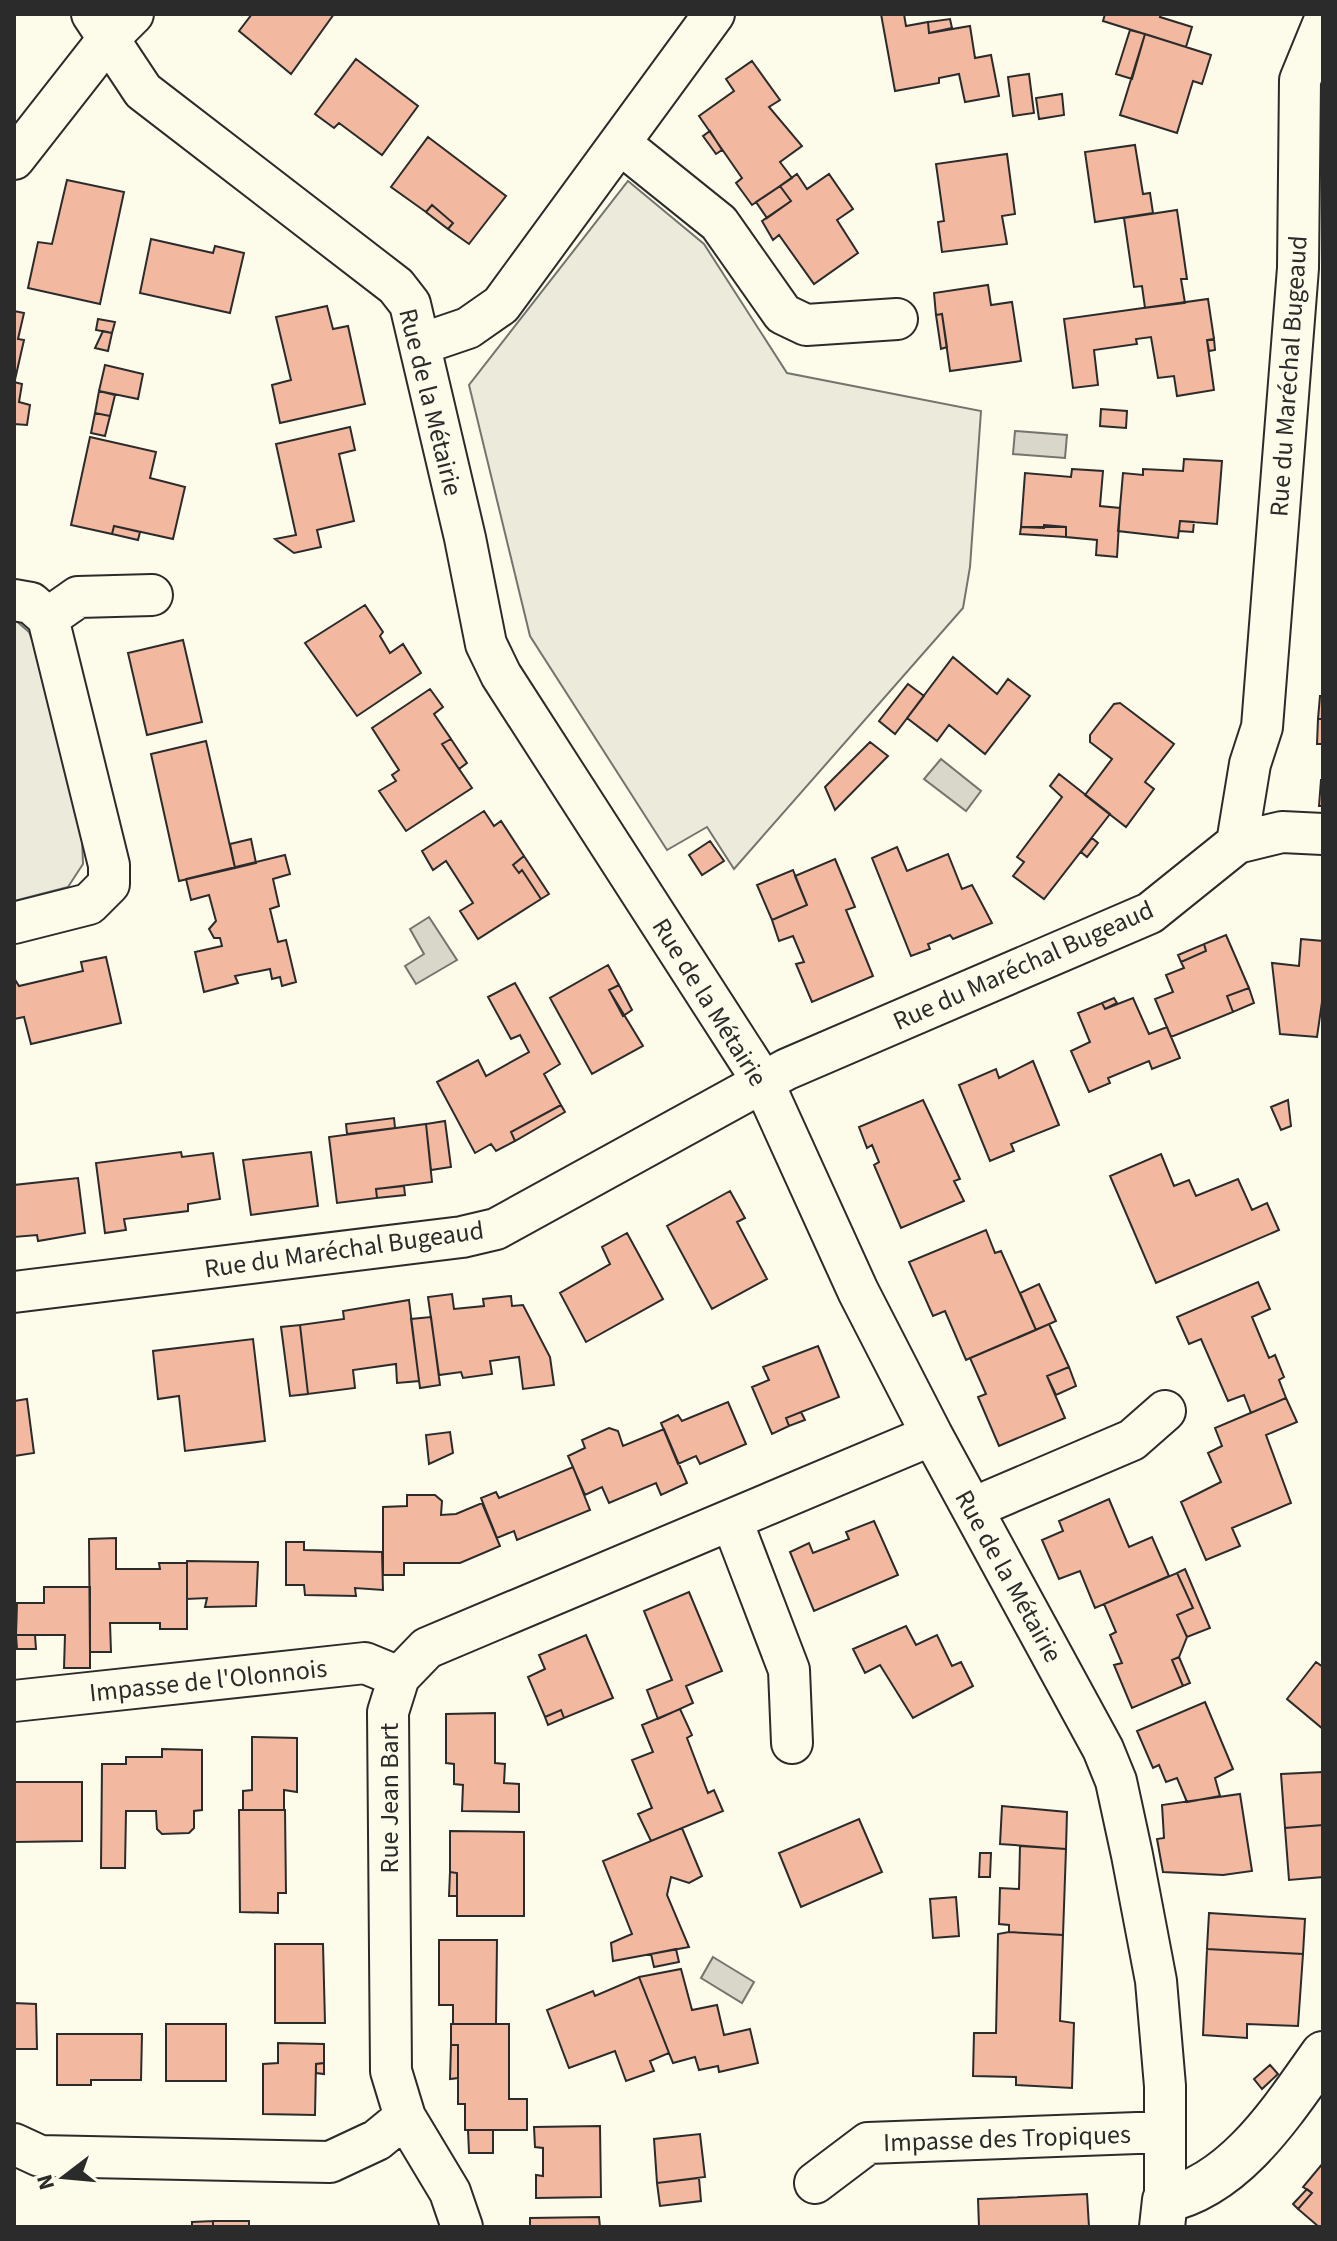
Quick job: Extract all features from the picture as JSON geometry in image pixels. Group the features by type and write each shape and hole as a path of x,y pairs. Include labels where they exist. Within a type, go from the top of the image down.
{"street":[{"path":"421,344 468,328 501,305 622,145 714,14"},
{"path":"14,159 111,22"},
{"name":"Rue de la Métairie","path":"111,22 143,91 396,286 410,304 486,644 501,675 763,1082 858,1291 932,1435 1103,1749 1116,1781 1156,1981 1165,2086 1164,2214"},
{"name":"Rue du Maréchal Bugeaud","path":"14,1292 462,1237 496,1229 763,1082 1150,913 1237,843 1250,764 1262,727 1298,268 1300,80 1323,24"},
{"path":"622,145 719,223 783,314 806,325 897,319"},
{"path":"14,923 89,904 109,884 109,865 31,609 78,597 152,595"},
{"path":"1237,843 1282,832 1323,834"},
{"path":"973,1508 1132,1440 1165,1411"},
{"name":"Rue Jean Bart","path":"462,2227 450,2192 405,2117 391,2071 388,1712 399,1677 427,1648 932,1435"},
{"path":"732,1521 789,1670 792,1743"},
{"name":"Impasse de l'Olonnois","path":"14,1701 365,1663 399,1677"},
{"path":"1164,2214 1256,2143 1323,2054"},
{"path":"14,2144 40,2156 330,2162 377,2140 405,2117"},
{"name":"Impasse des Tropiques","path":"815,2183 868,2143 1164,2132"}],"shaded area":[{"path":"628,181 704,244 787,373 981,411 970,567 963,608 734,869 707,827 667,850 530,636 469,385"},
{"path":"1015,431 1067,435 1065,458 1013,454"},
{"path":"14,619 29,632 38,655 82,838 83,864 68,887 14,901"},
{"path":"941,759 981,791 966,811 924,779"},
{"path":"429,917 457,960 416,984 405,966 424,954 410,929"},
{"path":"713,1957 754,1982 742,2003 701,1978"}],"building":[{"path":"252,14 334,14 291,74 239,31"},
{"path":"881,14 904,14 906,26 928,22 929,33 970,26 975,58 991,55 999,96 965,102 959,74 939,78 939,83 895,91"},
{"path":"1105,14 1161,14 1160,17 1192,27 1186,47 1103,21"},
{"path":"950,19 952,28 929,33 928,22"},
{"path":"1130,30 1145,34 1132,79 1116,74"},
{"path":"1145,34 1211,55 1202,84 1193,81 1177,133 1120,115"},
{"path":"356,59 418,106 382,155 339,123 334,128 315,114"},
{"path":"752,61 780,100 769,107 802,146 780,162 792,178 752,205 736,183 742,178 699,116 734,91 726,79"},
{"path":"1029,74 1034,113 1013,116 1008,77"},
{"path":"1062,94 1064,115 1039,119 1036,98"},
{"path":"710,131 722,150 716,154 703,136"},
{"path":"428,137 506,196 469,244 448,229 453,223 432,205 426,212 391,187"},
{"path":"1135,145 1143,194 1150,193 1153,213 1095,222 1085,152"},
{"path":"1007,154 1015,214 1002,216 1007,244 942,252 938,222 944,221 936,164"},
{"path":"797,174 807,189 829,174 853,209 837,220 858,253 814,284 779,235 773,240 762,221 791,201 780,186"},
{"path":"67,180 124,192 100,304 28,288 38,242 52,244"},
{"path":"780,186 791,201 767,218 756,202"},
{"path":"432,205 453,223 448,229 426,212"},
{"path":"1177,210 1187,279 1181,279 1185,303 1145,308 1142,286 1134,287 1124,218"},
{"path":"151,239 213,253 215,246 244,253 230,313 140,293"},
{"path":"988,285 991,305 1012,302 1021,361 950,371 942,314 936,315 934,293"},
{"path":"1208,299 1214,339 1207,340 1214,390 1177,396 1174,376 1158,378 1151,337 1136,339 1137,344 1094,350 1098,385 1073,388 1064,319"},
{"path":"327,306 333,329 348,326 365,404 280,423 272,385 291,380 276,317"},
{"path":"14,311 24,313 18,339 24,340 14,384"},
{"path":"942,314 947,347 941,349 936,315"},
{"path":"98,319 115,322 112,333 96,330"},
{"path":"103,331 112,333 108,351 95,348"},
{"path":"1214,339 1215,350 1209,351 1207,340"},
{"path":"105,365 143,374 138,399 99,391"},
{"path":"14,382 22,384 19,402 30,405 27,425 14,424"},
{"path":"99,391 115,395 110,416 95,413"},
{"path":"1101,409 1127,411 1126,428 1100,426"},
{"path":"95,413 110,416 105,436 91,433"},
{"path":"350,427 355,450 339,454 354,521 317,530 321,547 294,553 275,539 296,535 276,444"},
{"path":"90,437 156,452 150,478 185,487 173,539 114,526 112,534 71,525"},
{"path":"1184,459 1222,461 1217,524 1180,521 1178,538 1118,531 1123,473 1143,475 1143,469 1183,471"},
{"path":"1072,469 1103,471 1100,506 1120,508 1117,557 1096,555 1097,540 1066,537 1066,527 1021,527 1025,473 1071,477"},
{"path":"1180,521 1194,522 1193,532 1179,531"},
{"path":"1044,525 1066,527 1066,537 1020,534 1021,527 1044,528"},
{"path":"114,526 140,532 138,540 112,534"},
{"path":"365,605 383,632 380,636 390,653 403,644 421,673 357,716 305,643"},
{"path":"183,640 202,722 147,735 128,653"},
{"path":"953,657 997,694 1008,679 1030,696 985,754 949,725 937,741 907,718"},
{"path":"908,684 924,696 895,734 879,721"},
{"path":"430,689 443,707 434,714 451,739 442,744 472,788 406,831 379,791 396,781 392,775 399,770 372,728"},
{"path":"1320,696 1323,696 1323,719 1318,719"},
{"path":"1120,703 1174,744 1145,782 1154,789 1126,827 1085,795 1112,759 1090,742 1090,735 1114,704"},
{"path":"1318,719 1323,719 1323,744 1317,744"},
{"path":"451,739 467,763 459,769 442,744"},
{"path":"206,741 235,868 179,881 151,754"},
{"path":"870,742 888,756 835,810 825,787"},
{"path":"1059,774 1110,814 1044,899 1013,876 1024,862 1017,857 1062,797 1050,786"},
{"path":"1321,780 1323,806 1319,806"},
{"path":"484,811 494,826 501,821 524,856 513,865 519,873 522,870 541,899 478,939 460,911 473,903 446,861 433,870 422,851"},
{"path":"1092,838 1098,843 1087,857 1081,852"},
{"path":"251,839 256,863 235,868 230,844"},
{"path":"710,841 724,861 702,875 689,855"},
{"path":"897,847 907,871 948,854 962,889 972,885 992,923 953,939 950,935 928,944 930,949 911,956 872,858"},
{"path":"285,855 290,874 273,879 279,906 270,909 278,942 286,940 296,982 282,986 280,977 272,979 270,969 235,976 238,983 204,992 195,952 222,946 220,938 214,938 209,929 216,921 209,895 191,900 186,879"},
{"path":"524,856 549,894 541,899 522,870 519,873 513,865"},
{"path":"835,859 855,907 846,910 873,976 812,1002 796,964 804,962 793,936 779,941 772,920 807,905 795,876"},
{"path":"793,870 807,905 772,920 757,885"},
{"path":"1226,935 1249,988 1227,996 1233,1012 1171,1037 1155,999 1173,992 1166,975 1184,968 1181,962 1206,951 1204,944"},
{"path":"1301,939 1323,941 1323,995 1317,1037 1280,1034 1272,963 1299,966"},
{"path":"1204,944 1206,951 1181,962 1178,955"},
{"path":"106,957 121,1023 31,1044 24,1017 14,1019 14,978 19,986 83,971 81,962"},
{"path":"608,965 619,985 609,990 643,1046 592,1074 550,998"},
{"path":"515,983 560,1064 544,1074 561,1105 511,1132 515,1141 496,1151 491,1144 475,1153 437,1082 478,1060 486,1076 529,1052 520,1035 511,1039 488,997"},
{"path":"619,985 632,1010 623,1016 609,990"},
{"path":"1249,988 1254,1003 1233,1012 1227,996"},
{"path":"1114,998 1117,1003 1105,1009 1102,1003"},
{"path":"1133,998 1149,1034 1167,1027 1180,1058 1152,1069 1149,1061 1108,1078 1110,1083 1089,1092 1071,1051 1090,1042 1078,1013 1102,1003 1105,1009"},
{"path":"1033,1061 1059,1125 1011,1144 1014,1151 990,1161 959,1085 996,1069 999,1078"},
{"path":"923,1100 960,1179 954,1181 964,1201 901,1228 874,1165 879,1162 872,1145 867,1148 859,1127"},
{"path":"1288,1100 1291,1126 1281,1130 1271,1107"},
{"path":"561,1105 565,1112 515,1141 511,1132"},
{"path":"394,1118 395,1128 347,1134 346,1124"},
{"path":"445,1121 451,1167 431,1170 426,1124"},
{"path":"426,1124 432,1182 376,1189 377,1198 337,1203 329,1137"},
{"path":"181,1152 182,1157 213,1153 220,1199 188,1204 188,1211 124,1219 126,1230 105,1233 96,1163"},
{"path":"311,1152 318,1206 251,1215 243,1160"},
{"path":"1161,1154 1174,1186 1189,1180 1196,1196 1238,1179 1252,1210 1267,1203 1279,1230 1156,1283 1110,1176"},
{"path":"78,1178 85,1233 38,1241 37,1235 14,1237 14,1185"},
{"path":"404,1186 405,1195 377,1198 376,1189"},
{"path":"730,1191 745,1218 737,1222 767,1279 712,1309 667,1226"},
{"path":"986,1230 995,1253 1001,1251 1036,1330 966,1360 945,1311 933,1316 909,1262"},
{"path":"627,1233 663,1299 586,1342 560,1293 610,1264 602,1247"},
{"path":"1258,1282 1270,1309 1252,1317 1269,1358 1275,1355 1284,1377 1279,1380 1286,1398 1251,1413 1244,1395 1228,1401 1201,1339 1189,1344 1177,1317"},
{"path":"1039,1284 1056,1321 1036,1330 1020,1293"},
{"path":"452,1294 454,1309 484,1306 483,1299 511,1296 512,1306 523,1305 550,1357 554,1385 523,1389 519,1357 490,1361 492,1374 463,1378 461,1372 439,1375 428,1297"},
{"path":"409,1300 419,1381 397,1383 396,1364 353,1370 355,1388 308,1394 300,1325 344,1319 343,1311"},
{"path":"431,1317 440,1385 420,1388 411,1319"},
{"path":"1049,1324 1069,1367 1047,1376 1065,1418 999,1446 978,1397 986,1394 970,1358"},
{"path":"300,1325 308,1394 290,1396 281,1327"},
{"path":"253,1339 265,1441 185,1451 179,1396 158,1399 153,1351"},
{"path":"818,1346 839,1397 786,1418 789,1426 772,1434 752,1387 769,1380 763,1367"},
{"path":"1069,1367 1076,1386 1056,1395 1047,1376"},
{"path":"1286,1398 1297,1422 1266,1435 1291,1503 1232,1528 1240,1546 1206,1560 1181,1502 1221,1482 1208,1453 1222,1446 1215,1428"},
{"path":"27,1399 34,1453 14,1456 14,1401"},
{"path":"728,1402 746,1444 700,1464 696,1456 678,1464 661,1423 678,1415 682,1421"},
{"path":"801,1412 805,1420 789,1426 786,1418"},
{"path":"609,1428 618,1431 623,1446 664,1429 687,1483 661,1495 656,1483 609,1503 602,1487 585,1495 568,1456 585,1448 582,1440"},
{"path":"450,1432 453,1453 429,1464 426,1435"},
{"path":"573,1467 590,1510 517,1540 514,1531 497,1538 481,1498 496,1492 499,1498"},
{"path":"407,1495 435,1495 442,1501 441,1515 456,1514 482,1503 500,1546 460,1563 404,1563 404,1575 383,1575 383,1507 407,1506"},
{"path":"1109,1499 1129,1547 1152,1537 1169,1576 1095,1608 1080,1571 1059,1579 1042,1540 1063,1531 1059,1521"},
{"path":"874,1521 898,1575 814,1611 790,1552 809,1543 813,1553 849,1539 846,1532"},
{"path":"116,1538 116,1569 160,1569 159,1563 187,1563 187,1629 160,1629 160,1623 110,1623 111,1652 90,1652 89,1539"},
{"path":"286,1542 304,1542 304,1550 382,1552 383,1590 355,1588 356,1596 305,1595 304,1585 286,1585"},
{"path":"187,1561 258,1562 256,1606 205,1607 207,1598 187,1599"},
{"path":"1185,1569 1210,1628 1187,1637 1177,1615 1193,1608 1177,1573"},
{"path":"1177,1573 1193,1608 1177,1615 1187,1637 1179,1657 1172,1660 1183,1686 1132,1708 1114,1665 1122,1663 1110,1635 1116,1632 1104,1604"},
{"path":"44,1587 90,1587 90,1668 64,1668 65,1635 16,1635 17,1603 44,1603"},
{"path":"689,1592 722,1671 686,1686 693,1703 658,1719 647,1690 672,1680 644,1611"},
{"path":"906,1626 916,1645 937,1635 952,1666 961,1662 973,1686 913,1718 880,1665 865,1673 853,1649"},
{"path":"16,1635 35,1635 36,1649 17,1649"},
{"path":"586,1635 613,1698 564,1718 561,1710 545,1717 528,1677 545,1669 539,1655"},
{"path":"1179,1657 1190,1683 1183,1686 1172,1660"},
{"path":"1316,1662 1323,1667 1323,1729 1287,1699"},
{"path":"1205,1702 1233,1769 1215,1778 1220,1796 1187,1802 1177,1778 1166,1782 1159,1765 1153,1768 1137,1731"},
{"path":"680,1709 692,1735 687,1738 708,1793 714,1790 723,1811 651,1841 638,1814 652,1808 632,1760 653,1752 642,1725"},
{"path":"561,1710 564,1718 548,1725 545,1717"},
{"path":"495,1713 495,1763 505,1764 504,1783 519,1784 519,1812 462,1811 463,1785 454,1784 454,1764 446,1763 446,1714"},
{"path":"252,1737 297,1738 297,1792 284,1790 284,1810 243,1810 243,1791 252,1790"},
{"path":"162,1749 202,1750 202,1810 194,1811 194,1828 189,1833 162,1834 157,1829 156,1811 126,1811 125,1868 101,1868 102,1764 126,1764 126,1757 162,1757"},
{"path":"1323,1772 1323,1825 1285,1828 1281,1774"},
{"path":"14,1782 82,1782 82,1841 14,1842"},
{"path":"1240,1794 1252,1871 1223,1875 1163,1872 1157,1839 1164,1838 1162,1805"},
{"path":"1002,1806 1067,1812 1066,1849 1000,1844"},
{"path":"239,1810 285,1810 286,1893 278,1893 278,1913 240,1912"},
{"path":"859,1819 882,1872 801,1907 779,1853"},
{"path":"1323,1825 1323,1877 1289,1880 1285,1828"},
{"path":"682,1828 702,1876 689,1883 671,1877 667,1895 689,1947 613,1961 611,1943 632,1934 603,1861"},
{"path":"450,1831 524,1832 524,1916 457,1916 457,1873 450,1872"},
{"path":"1020,1846 1066,1849 1063,1935 1009,1932 1009,1925 999,1924 1000,1888 1019,1889"},
{"path":"980,1853 991,1853 990,1877 979,1877"},
{"path":"450,1872 457,1873 457,1896 449,1896"},
{"path":"956,1897 959,1936 933,1938 930,1899"},
{"path":"1209,1913 1305,1919 1303,1954 1207,1949"},
{"path":"998,1934 1063,1935 1060,2021 1074,2023 1072,2088 1016,2085 1016,2077 973,2076 974,2033 996,2033"},
{"path":"439,1940 497,1940 496,2024 453,2024 453,2005 439,2005"},
{"path":"275,1944 323,1944 325,2023 275,2023"},
{"path":"676,1949 679,1962 654,1967 651,1954"},
{"path":"1207,1949 1303,1954 1298,2026 1247,2024 1247,2038 1203,2035"},
{"path":"681,1969 692,2010 717,2005 724,2035 750,2029 758,2063 719,2072 718,2066 699,2070 695,2057 673,2063 639,1977"},
{"path":"639,1977 669,2053 650,2061 654,2071 626,2081 615,2051 569,2068 547,2010 593,1991 595,1996"},
{"path":"14,2003 36,2004 37,2049 14,2049"},
{"path":"166,2024 226,2024 226,2081 166,2081"},
{"path":"451,2024 509,2024 509,2099 527,2099 527,2130 465,2130 465,2104 458,2104 458,2045 451,2045"},
{"path":"57,2034 142,2034 141,2080 91,2080 91,2085 57,2085"},
{"path":"278,2043 324,2044 324,2063 316,2064 315,2115 263,2114 263,2064 278,2063"},
{"path":"451,2045 458,2045 458,2078 450,2079"},
{"path":"324,2063 324,2074 316,2073 316,2064"},
{"path":"1270,2065 1278,2074 1262,2089 1254,2079"},
{"path":"600,2126 601,2197 536,2198 536,2175 543,2176 543,2148 535,2147 534,2127"},
{"path":"468,2130 493,2130 493,2153 469,2153"},
{"path":"700,2134 705,2177 657,2183 654,2139"},
{"path":"1323,2163 1323,2227 1319,2227 1298,2209 1312,2193 1303,2187"},
{"path":"699,2178 701,2201 660,2206 657,2183"},
{"path":"1307,2189 1312,2193 1298,2209 1293,2204"},
{"path":"1087,2194 1089,2227 979,2227 978,2199"},
{"path":"599,2217 600,2227 530,2227 530,2218"},
{"path":"213,2221 249,2221 249,2227 213,2227"},
{"path":"213,2221 213,2227 192,2227 192,2222"}]}
